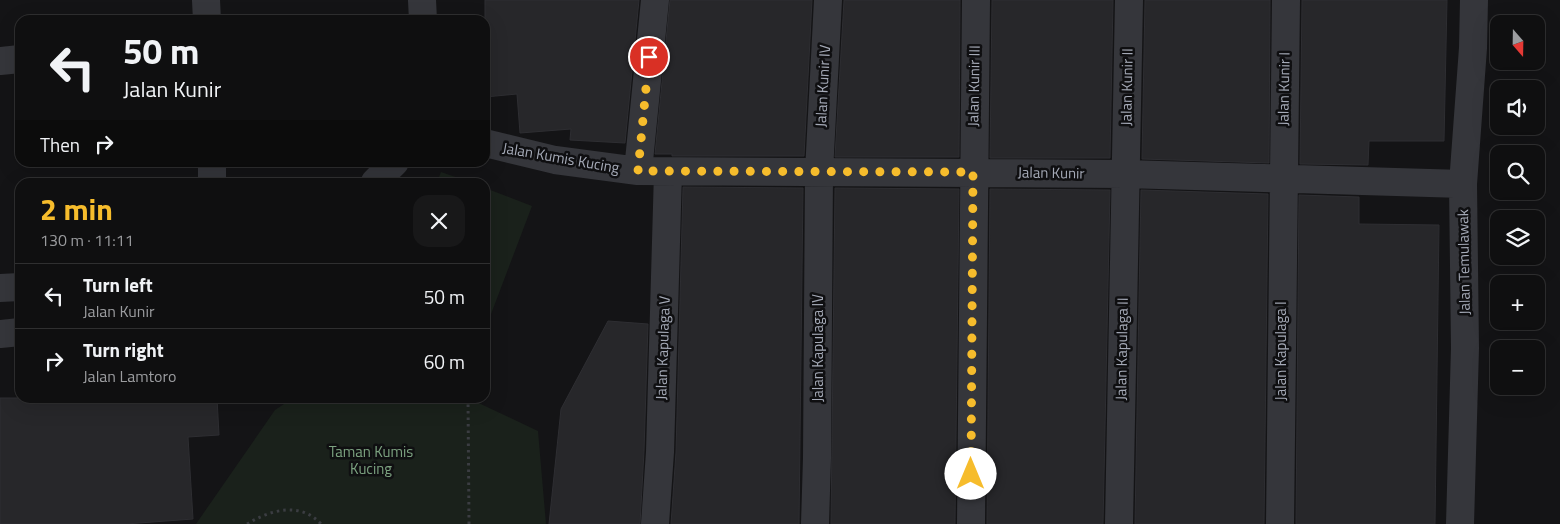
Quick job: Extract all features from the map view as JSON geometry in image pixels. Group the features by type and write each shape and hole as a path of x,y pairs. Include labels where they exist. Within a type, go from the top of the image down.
{"street":[{"path":"206,0 207,15"},
{"path":"422,0 423,15"},
{"path":"638,171 655,0"},
{"name":"Jalan Kunir IV","path":"819,172 828,0"},
{"name":"Jalan Kunir III","path":"971,524 976,0"},
{"name":"Jalan Kunir II","path":"1125,174 1129,0"},
{"name":"Jalan Kunir I","path":"1282,179 1286,0"},
{"name":"Jalan Temulawak","path":"1460,524 1465,348 1463,184 1473,48 1474,0"},
{"path":"0,61 15,60"},
{"name":"Jalan Kumis Kucing","path":"490,144 555,160 638,171"},
{"path":"379,178 390,167"},
{"name":"Jalan Kunir","path":"638,171 1125,174 1463,184"},
{"name":"Jalan Kapulaga V","path":"655,524 660,443 668,172"},
{"name":"Jalan Kapulaga IV","path":"815,524 818,438 819,172"},
{"name":"Jalan Kapulaga II","path":"1119,524 1125,174"},
{"name":"Jalan Kapulaga I","path":"1280,524 1282,179"},
{"path":"0,288 15,286"},
{"path":"0,334 15,332"}],"path":[{"path":"468,403 469,524"},
{"path":"246,524 282,509 304,511 321,524"}],"green space":[{"path":"441,172 458,178 439,178"},
{"path":"490,190 532,206 490,317"},
{"name":"Taman Kumis Kucing","path":"286,403 479,403 538,431 546,524 196,524 275,410"}],"building":[{"path":"485,0 639,0 625,143 570,140 571,129 520,133 517,94 490,97 490,15 485,15"},
{"path":"670,0 812,0 804,156 672,156 672,154 655,154"},
{"path":"844,0 960,0 959,157 835,157"},
{"path":"992,0 1113,0 1110,158 990,158"},
{"path":"1145,0 1270,0 1269,163 1142,159"},
{"path":"1302,0 1447,0 1444,141 1369,141 1368,165 1300,164"},
{"path":"683,187 803,188 799,524 671,524 676,452"},
{"path":"835,188 959,189 955,524 831,524"},
{"path":"990,189 1110,190 1103,524 987,524"},
{"path":"1141,190 1268,194 1264,524 1135,524"},
{"path":"1299,195 1359,197 1359,224 1439,225 1435,524 1296,524"},
{"path":"608,321 648,324 640,524 549,524 561,409"},
{"path":"0,398 15,398 15,403 217,403 219,435 188,437 193,519 126,524 0,524"}],"route":[{"path":"649,57 638,171 973,172 971,474"}]}
